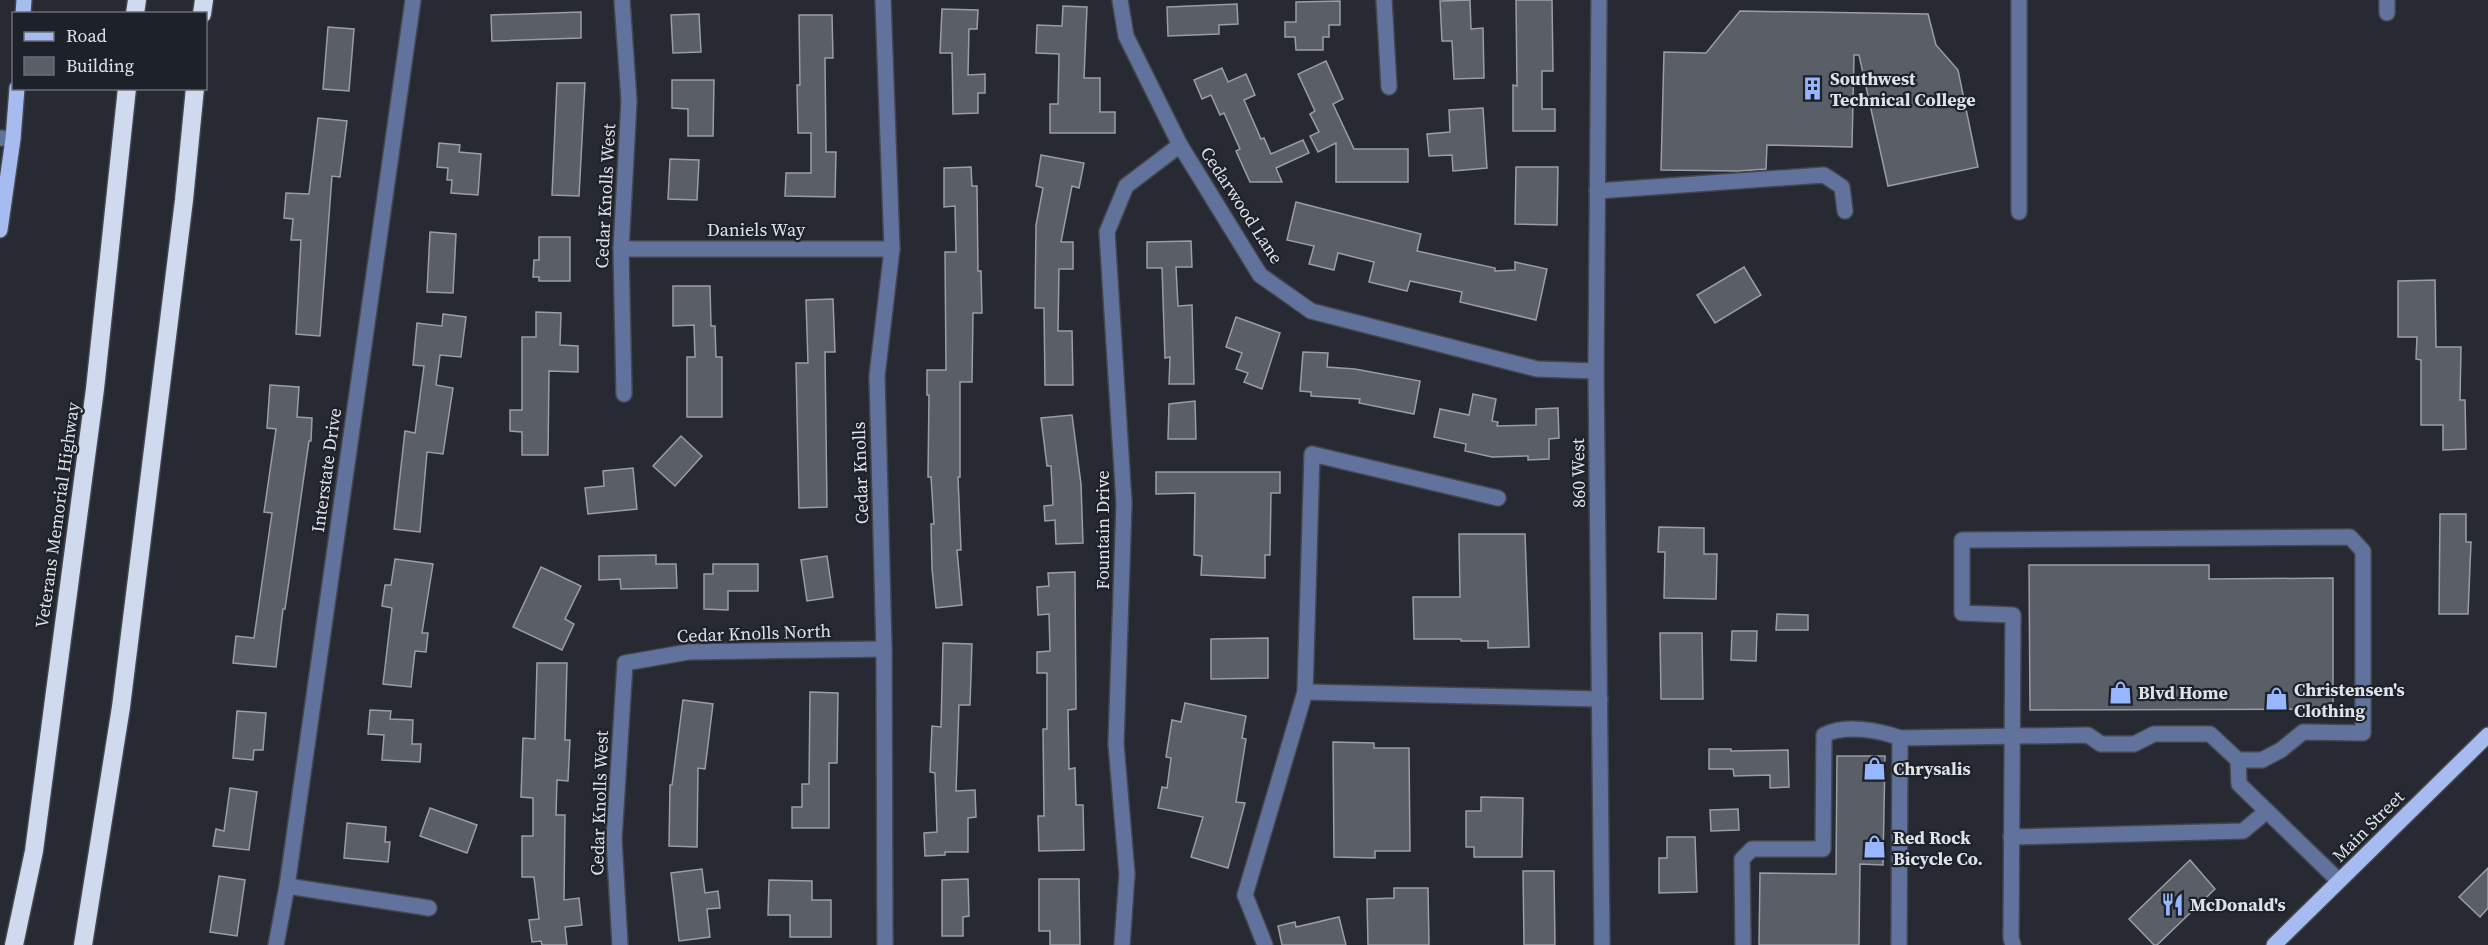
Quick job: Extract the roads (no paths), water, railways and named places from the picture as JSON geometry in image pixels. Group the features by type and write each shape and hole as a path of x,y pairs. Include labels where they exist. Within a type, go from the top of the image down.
{"highway":[{"name":"Veterans Memorial Highway","path":"14,945 34,851 95,390 127,90"},
{"path":"83,945 121,707 184,200 195,90"}],"main road":[{"path":"0,230 6,139 17,90"},
{"name":"Main Street","path":"2274,945 2488,735"}],"street":[{"name":"Interstate Drive","path":"276,945 287,886 412,0"},
{"name":"Cedar Knolls West","path":"622,0 629,101 621,249 624,394"},
{"name":"Cedar Knolls","path":"884,0 892,249 877,376 885,649 885,945"},
{"name":"Cedarwood Lane","path":"1120,0 1126,36 1180,145 1260,275 1311,311 1537,369 1596,371"},
{"path":"1384,0 1389,87"},
{"name":"860 West","path":"1599,0 1596,371 1602,945"},
{"path":"2019,0 2019,212"},
{"name":"Fountain Drive","path":"1122,945 1127,874 1116,744 1124,503 1107,232 1126,186 1180,145"},
{"path":"1597,191 1824,175 1842,187 1845,211"},
{"name":"Daniels Way","path":"621,249 892,249"},
{"path":"1265,945 1245,896 1305,692 1312,454 1498,498"},
{"path":"1743,945 1742,859 1752,849 1823,849 1824,735 1832,730 1880,730 1900,738 2011,736 2088,735 2101,744 2134,744 2154,734 2210,734 2238,760 2262,760 2281,750 2303,732 2363,733 2363,551 2350,537 1962,540 1962,613 2013,615 2011,736 2011,938 2013,945"},
{"name":"Cedar Knolls North","path":"625,663 688,652 885,649"},
{"name":"Cedar Knolls West","path":"620,945 614,839 625,663"},
{"path":"1305,692 1600,699"},
{"path":"1899,945 1900,738"},
{"path":"2238,760 2239,784 2339,881"},
{"path":"2011,837 2243,831 2267,811"},
{"path":"287,886 429,908"}],"place":[{"name":"Southwest Technical College","path":"1812,88"},
{"name":"Blvd Home","path":"2120,692"},
{"name":"Christensen's Clothing","path":"2276,699"},
{"name":"Chrysalis","path":"1875,768"},
{"name":"Red Rock Bicycle Co.","path":"1875,847"},
{"name":"McDonald's","path":"2172,904"}]}
